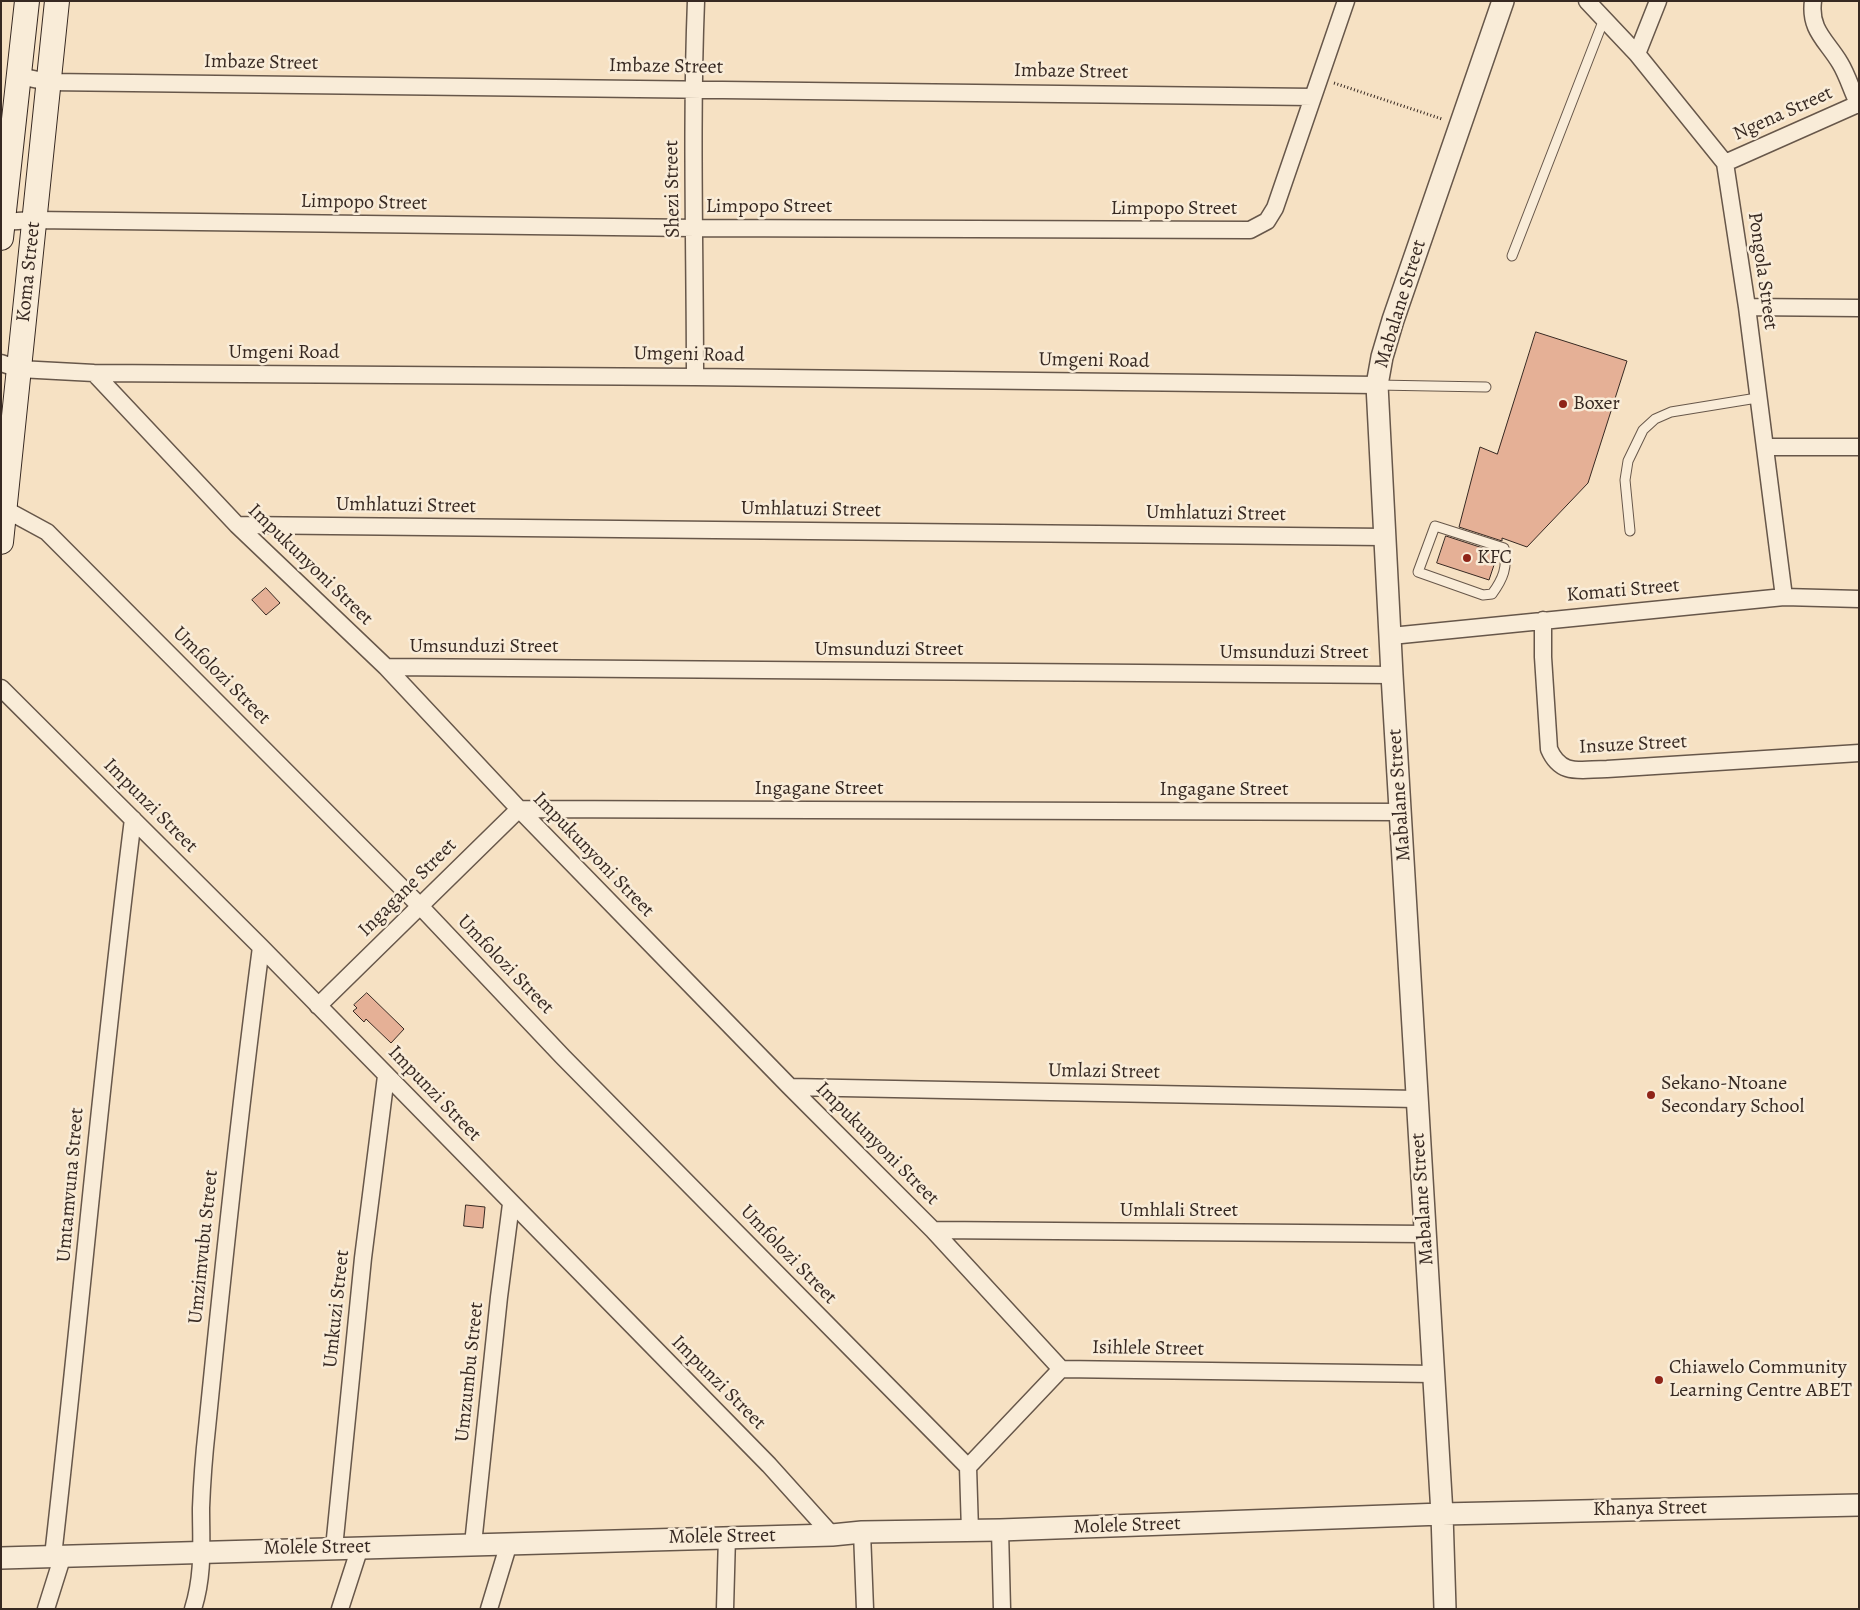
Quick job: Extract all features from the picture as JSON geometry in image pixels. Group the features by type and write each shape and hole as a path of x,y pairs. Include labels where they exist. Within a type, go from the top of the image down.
{"main road":[{"name":"Koma Street","path":"2,228 28,1"},
{"name":"Koma Street","path":"1,542 10,366 34,220 56,1"}],"street":[{"name":"Shezi Street","path":"695,376 693,89 696,1"},
{"name":"Limpopo Street","path":"2,228 34,220 695,228 1250,230 1263,225 1273,212 1346,1"},
{"name":"Mabalane Street","path":"1445,1609 1442,1514 1416,1098 1377,386 1382,357 1393,320 1503,1"},
{"path":"1587,1 1637,54 1725,163"},
{"path":"1637,54 1658,1"},
{"path":"1813,1 1812,17 1815,27 1840,63 1858,105"},
{"name":"Imbaze Street","path":"19,76 48,82 1313,96"},
{"name":"Ngena Street","path":"1725,163 1858,105"},
{"name":"Pongola Street","path":"1725,163 1747,307 1784,597"},
{"path":"1747,307 1859,308"},
{"name":"Umgeni Road","path":"10,366 94,373 695,376 1377,386"},
{"name":"Impukunyoni Street","path":"94,373 237,525 386,667 519,809 790,1087 933,1230 1061,1369"},
{"path":"1765,446 1859,447"},
{"name":"Umfolozi Street","path":"3,507 47,532 420,906 563,1057 968,1466"},
{"name":"Umhlatuzi Street","path":"237,525 1384,537"},
{"name":"Komati Street","path":"1391,636 1784,597 1859,599"},
{"name":"Insuze Street","path":"1543,620 1543,657 1549,749 1552,757 1567,769 1859,753"},
{"name":"Umsunduzi Street","path":"386,667 1392,675"},
{"name":"Impunzi Street","path":"1,688 261,947 769,1465 832,1534"},
{"name":"Ingagane Street","path":"318,1006 519,809 1401,812"},
{"name":"Umtamvuna Street","path":"46,1609 58,1556 107,1033 133,819"},
{"name":"Umzimvubu Street","path":"193,1609 197,1597 202,1551 201,1493 206,1436 232,1187 261,947"},
{"name":"Umkuzi Street","path":"334,1548 363,1258 386,1076"},
{"name":"Umlazi Street","path":"790,1087 1416,1098"},
{"name":"Umzumbu Street","path":"473,1544 499,1297 511,1204"},
{"name":"Umhlali Street","path":"933,1230 1425,1234"},
{"path":"970,1531 968,1466 1061,1369"},
{"name":"Isihlele Street","path":"1061,1369 1434,1374"},
{"name":"Khanya Street","path":"1442,1514 1859,1504"},
{"name":"Molele Street","path":"1,1558 862,1532 970,1531 1442,1514"},
{"path":"1000,1530 1002,1609"},
{"path":"862,1532 865,1609"},
{"path":"725,1609 727,1536"},
{"path":"489,1609 509,1542"},
{"path":"340,1609 360,1547"}],"lane":[{"path":"1512,256 1604,19"},
{"path":"1377,386 1486,387"},
{"path":"1630,531 1626,480 1628,461 1643,430 1655,419 1671,412 1758,398"},
{"path":"1435,526 1504,548 1507,562 1499,585 1492,594 1482,596 1418,572 1435,526"}],"path":[{"path":"1320,78 1460,125"}],"building":[{"name":"Boxer","path":"1536,332 1627,361 1588,483 1527,547 1502,538 1502,541 1459,527 1480,447 1497,454"},
{"name":"KFC","path":"1446,536 1498,553 1489,580 1437,563"},
{"path":"266,588 280,603 266,615 252,600"},
{"path":"367,993 404,1029 391,1043 366,1019 364,1022 353,1011 357,1008 354,1005"},
{"path":"466,1205 485,1207 483,1228 464,1226"}],"place":[{"name":"Boxer","path":"1563,404"},
{"name":"KFC","path":"1467,558"},
{"name":"Sekano-Ntoane Secondary School","path":"1651,1095"},
{"name":"Chiawelo Community Learning Centre ABET","path":"1659,1380"}]}
